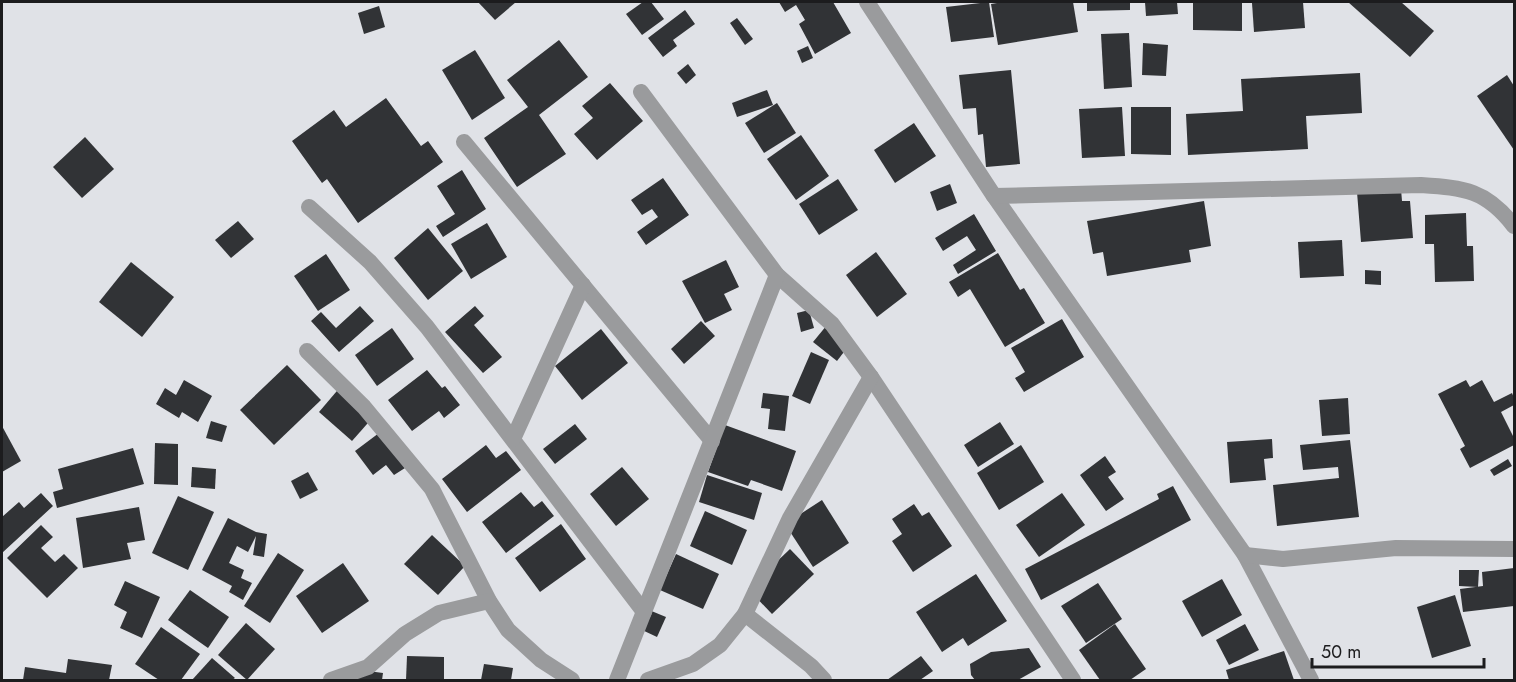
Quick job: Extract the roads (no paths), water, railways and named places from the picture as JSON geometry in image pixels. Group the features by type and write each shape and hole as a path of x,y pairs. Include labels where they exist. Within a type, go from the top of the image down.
{"street":[{"path":"867,2 994,196 1245,555 1311,681"},
{"path":"641,92 777,275 832,324 871,377 1073,681"},
{"path":"464,142 712,441"},
{"path":"994,196 1421,185 1459,187 1483,196 1504,213 1515,226"},
{"path":"309,207 370,262 427,327 644,612"},
{"path":"617,681 777,275"},
{"path":"513,439 583,285"},
{"path":"307,351 364,407 432,489 489,601 508,630 541,660 572,681"},
{"path":"648,681 693,664 711,652 720,645 745,614 790,518 871,377"},
{"path":"1245,555 1283,559 1396,548 1515,549"},
{"path":"330,681 368,667 405,634 439,613 489,601"},
{"path":"745,614 811,666 824,681"}]}
